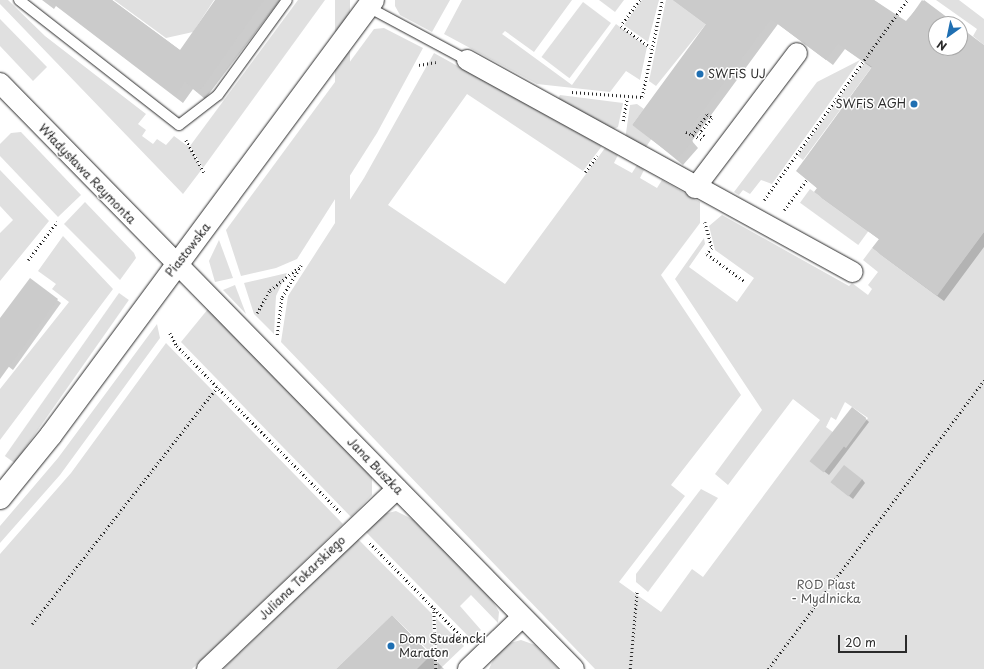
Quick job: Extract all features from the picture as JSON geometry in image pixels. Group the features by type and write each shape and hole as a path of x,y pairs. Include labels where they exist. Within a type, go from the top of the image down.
{"street":[{"name":"Piastowska","path":"0,498 51,435 176,264 370,4"},
{"path":"695,188 797,53"},
{"path":"466,60 695,188 752,216 853,272"},
{"name":"Władysława Reymonta","path":"0,83 176,264"},
{"name":"Jana Buszka","path":"176,264 397,489 521,618 574,669"},
{"name":"Juliana Tokarskiego","path":"207,669 397,489"},
{"path":"470,668 521,618"}],"lane":[{"path":"19,0 179,125 218,95 287,0"},
{"path":"370,4 466,60"}],"path":[{"path":"640,0 621,26 650,47"},
{"path":"568,91 642,97 650,47 662,0"},
{"path":"752,216 907,0"},
{"path":"692,135 707,114 712,118 700,133 724,150"},
{"path":"686,132 698,139"},
{"path":"189,145 204,172"},
{"path":"772,227 807,180"},
{"path":"28,260 57,222"},
{"path":"705,222 712,248 707,254 744,281"},
{"path":"254,320 270,290 301,265 282,297 277,343"},
{"path":"170,333 177,346 342,515"},
{"path":"768,669 984,380"},
{"path":"32,624 217,387"},
{"path":"368,541 470,646"},
{"path":"630,669 637,590"},
{"path":"434,608 436,669"}],"green space":[{"path":"0,0 8,0 45,36 146,114 138,124 146,130 142,136 153,144 157,139 166,145 174,136 189,147 202,169 183,194 0,4"},
{"path":"114,0 214,0 193,32 166,38"},
{"path":"298,0 325,0 203,168 190,146"},
{"path":"335,0 350,0 350,237 335,237"},
{"path":"395,0 450,0 432,32 400,15 395,6"},
{"path":"462,0 572,0 534,52 505,31 502,34 572,85 616,24 647,47 640,80 626,71 610,92 537,84 444,34"},
{"path":"599,0 624,0 615,12"},
{"path":"642,0 659,0 648,42 624,25"},
{"path":"666,0 673,0 706,24 656,86 649,81"},
{"path":"936,0 959,0 984,19 984,45 973,36 977,29 968,23 968,16 959,16"},
{"path":"583,2 611,23 569,78 541,57"},
{"path":"0,19 47,67 33,81 0,46"},
{"path":"384,28 423,48 377,133 297,259 276,268 241,276 226,230 374,29"},
{"path":"886,33 894,37 803,160 798,156"},
{"name":"ROD Piast - Mydlnicka","path":"434,53 602,146 583,171 467,94 388,205 505,284 605,148 618,155 614,163 632,173 637,165 644,170 640,178 657,188 662,180 700,202 700,223 661,275 741,395 671,485 685,496 619,582 661,612 692,569 703,577 820,420 793,399 728,485 715,474 762,410 675,279 704,238 705,244 689,267 737,302 754,278 715,250 709,226 722,215 849,286 852,283 868,295 872,289 868,285 878,272 863,260 872,248 937,295 984,232 984,669 595,669 281,342 288,296 364,178","holes":["845,402 868,418 846,448 831,437 834,433 826,427 831,417 836,420"]},
{"path":"860,60 772,184 761,180 750,194 743,190 739,195 734,192 817,82"},
{"path":"560,95 623,103 618,127 610,131 557,101"},
{"path":"637,104 644,109 632,125 652,138 644,150 625,140 630,105"},
{"path":"21,132 81,195 58,217 0,156 0,144 11,133"},
{"path":"0,170 49,221 0,281 0,233 13,220 0,206"},
{"path":"810,189 868,231 858,245 800,203"},
{"path":"85,202 134,253 136,258 120,280 64,224"},
{"path":"63,236 113,289 0,440 0,389 69,302 52,289 56,284 38,271"},
{"path":"219,240 233,278 215,282 209,261"},
{"path":"287,273 276,296 274,334 254,314 244,283"},
{"path":"235,285 246,314 223,290"},
{"path":"119,293 129,300 15,463 5,456"},
{"path":"208,309 372,477 372,495 351,517 181,342"},
{"path":"157,324 160,338 60,475 0,543 0,526 58,458"},
{"path":"166,343 343,524 192,669 0,669 0,554 71,473"},
{"path":"701,489 718,498 648,592 636,582 636,574"},
{"path":"396,511 416,521 492,600 499,612 498,623 471,595 460,606 481,630 471,639 366,532 384,514"},
{"path":"358,539 432,614 434,669 417,669 432,654 392,615 336,669 223,669"},
{"path":"436,618 464,646 440,669 438,669"},
{"path":"521,640 535,645 558,669 489,669 495,656 510,643"}],"building":[{"path":"49,0 112,0 180,50 215,0 264,0 203,87 197,92 185,82 175,96"},
{"name":"SWFiS AGH","path":"673,0 874,0 906,21 924,0 945,16 928,16 928,56 968,56 968,33 984,45 984,232 937,296 872,248 879,239 814,192 817,188 796,171 872,67 838,44 826,60 771,19 685,135 693,141 677,159 632,125 706,24"},
{"path":"30,278 58,299 0,379 0,318"},
{"path":"852,407 866,418 824,472 810,461"},
{"path":"844,465 862,479 849,496 830,482"},
{"name":"Dom Studencki Maraton","path":"392,615 430,654 415,669 336,669"}],"place":[{"name":"SWFiS UJ","path":"700,74"},
{"name":"SWFiS AGH","path":"914,104"},
{"name":"Dom Studencki Maraton","path":"391,646"}]}
